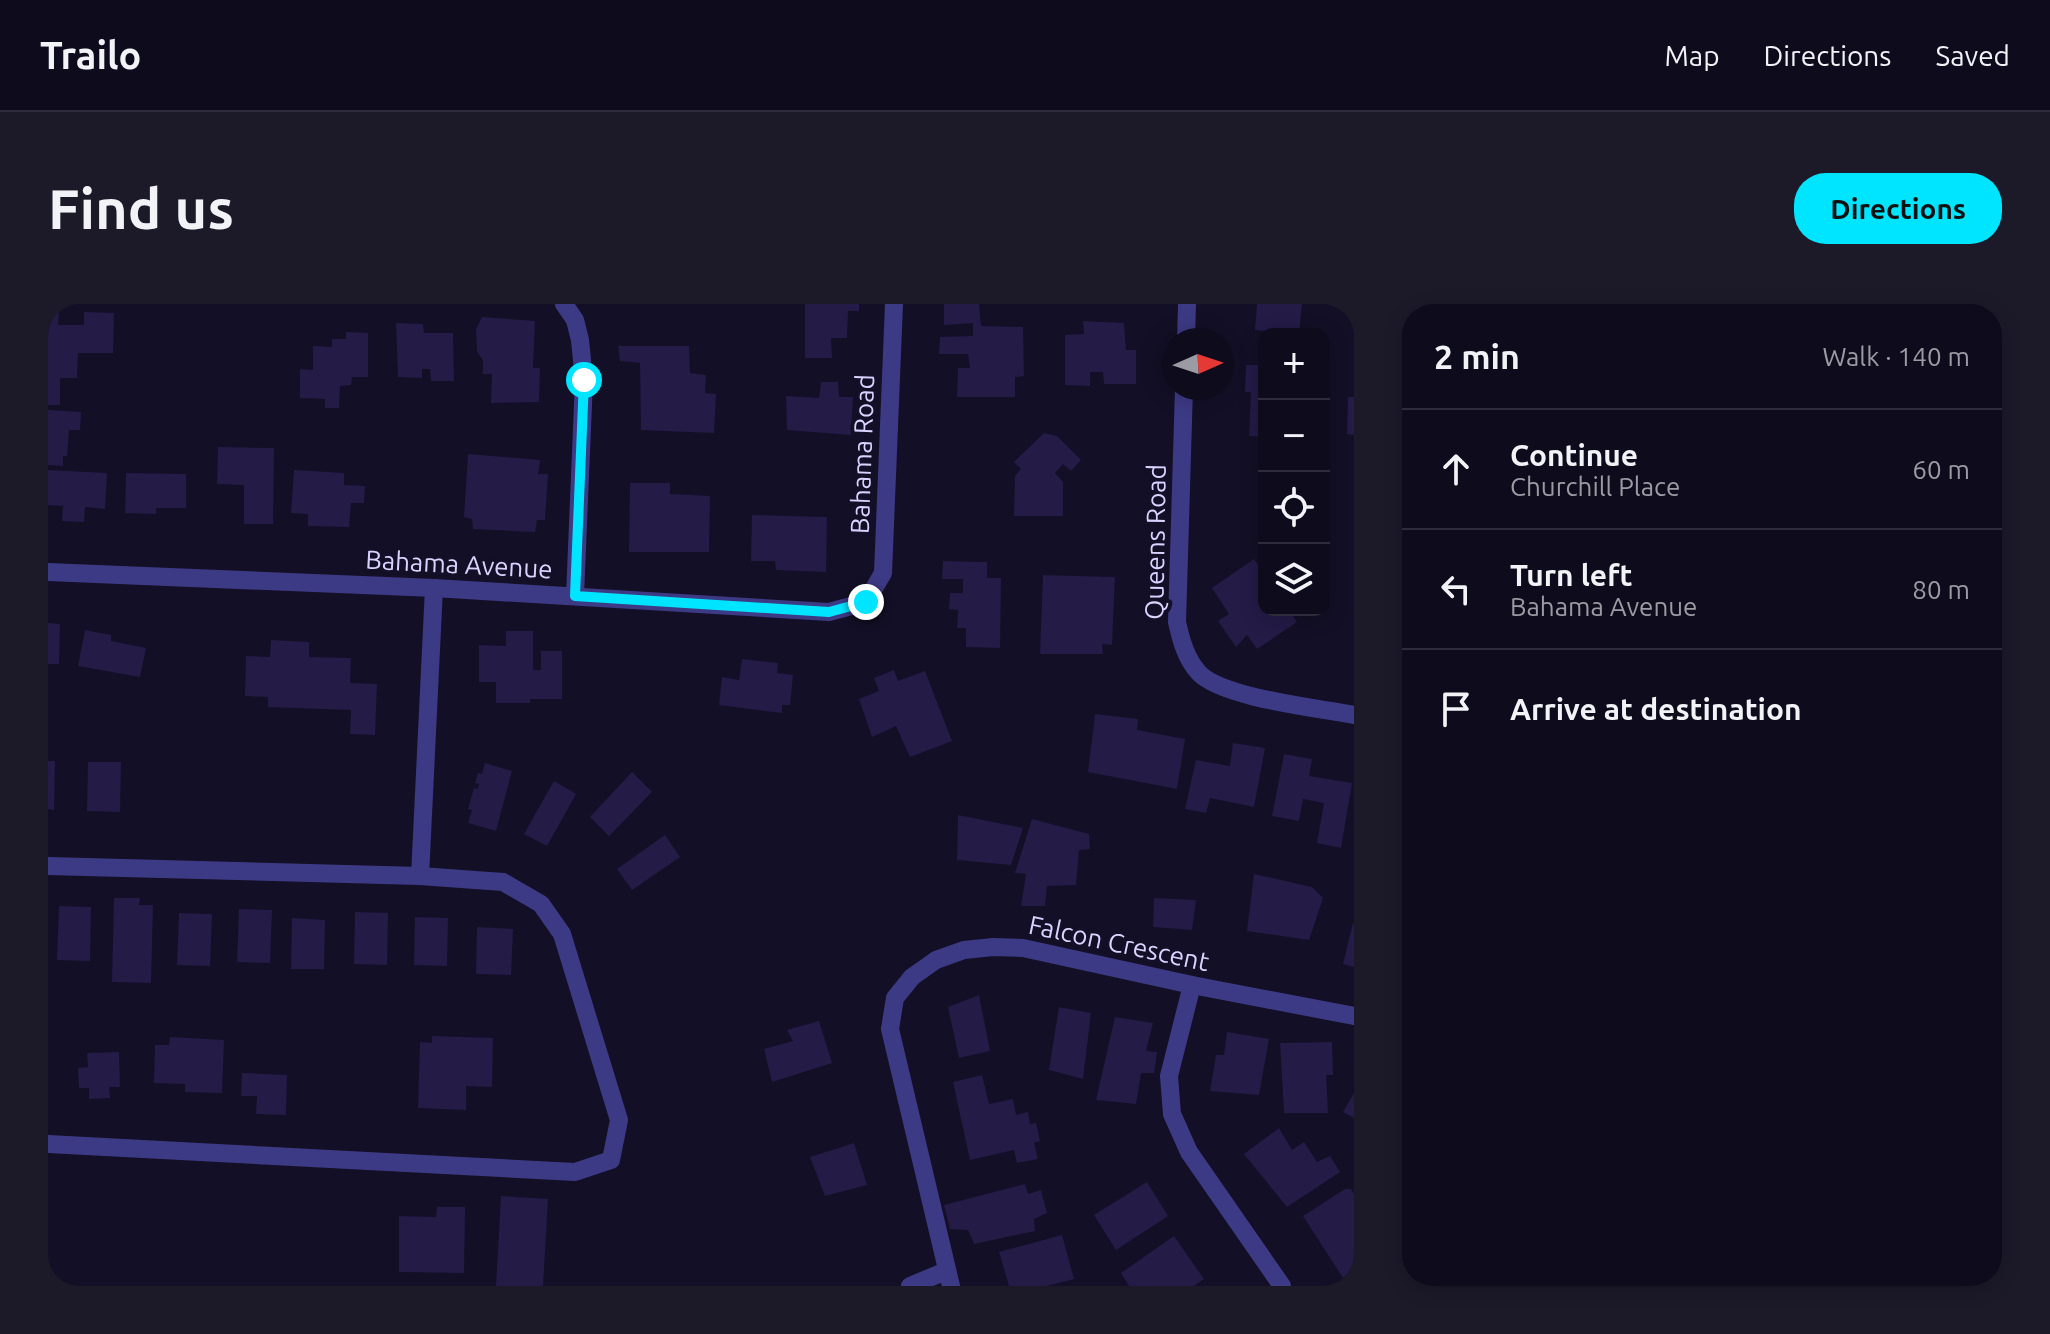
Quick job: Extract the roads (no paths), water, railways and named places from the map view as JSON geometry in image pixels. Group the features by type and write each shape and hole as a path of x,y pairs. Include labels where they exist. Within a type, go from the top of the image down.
{"street":[{"path":"564,304 575,320 584,380 575,596"},
{"name":"Bahama Road","path":"866,602 883,573 894,304"},
{"path":"1186,328 1187,304"},
{"name":"Queens Road","path":"1184,400 1177,622 1183,647 1200,674 1232,691 1354,715"},
{"name":"Bahama Avenue","path":"48,572 434,588 829,612 866,602"},
{"path":"420,876 434,588"},
{"path":"48,866 420,876 503,882 541,904 562,934 619,1120 611,1160 575,1172 48,1144"},
{"name":"Falcon Crescent","path":"948,1278 890,1029 895,998 912,977 936,960 964,950 1023,948 1354,1016"},
{"path":"1192,985 1169,1076 1172,1114 1189,1152 1282,1286"},
{"path":"910,1286 948,1278"}]}
